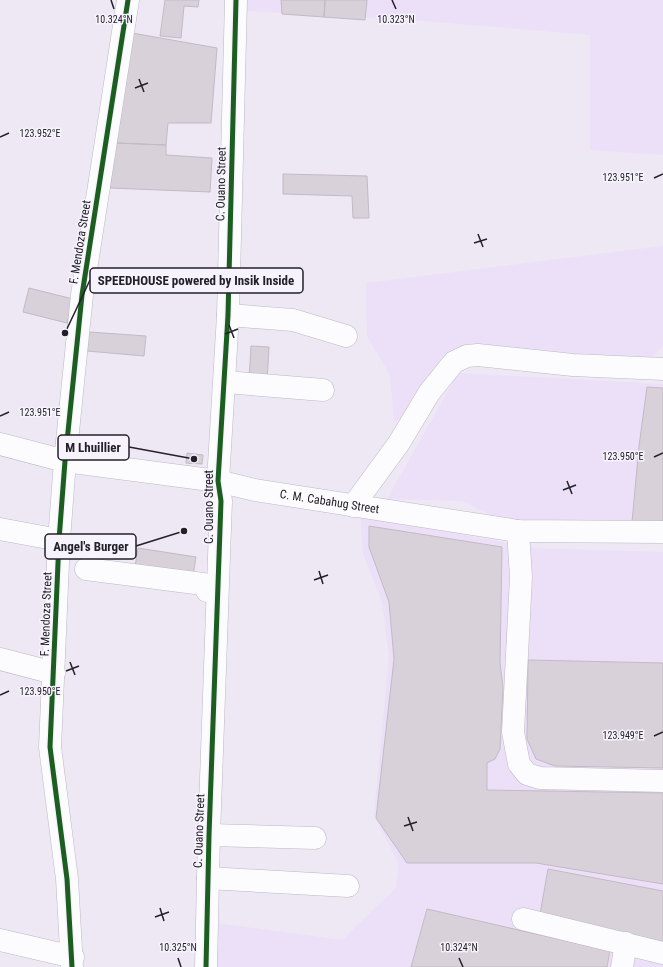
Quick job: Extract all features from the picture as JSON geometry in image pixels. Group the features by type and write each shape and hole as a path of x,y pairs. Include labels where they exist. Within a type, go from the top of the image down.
{"street":[{"name":"F. Mendoza Street","path":"72,962 67,880 50,747 59,540 65,461 82,295 128,0"},
{"name":"C. Ouano Street","path":"209,967 208,878 213,585 221,501 218,481 228,315 236,0"},
{"path":"228,315 293,320 346,336"},
{"path":"353,506 399,443 429,393 454,362 467,356 478,355 573,365 663,369"},
{"path":"225,382 323,390"},
{"name":"C. M. Cabahug Street","path":"0,444 65,461 218,481 255,490 518,531 663,532"},
{"path":"0,529 59,540"},
{"path":"518,531 521,577 513,732 518,764 527,774 540,778 663,781"},
{"path":"86,569 213,585"},
{"path":"0,660 54,673"},
{"path":"209,835 315,838"},
{"path":"208,878 348,886"},
{"path":"524,919 663,953"},
{"path":"0,940 72,962"},
{"path":"622,967 626,943"}],"shaded area":[{"path":"245,0 663,0 663,155 590,150 590,35 423,21 244,11"},
{"path":"663,246 663,346 647,363 452,351 408,414 394,422 390,375 367,336 366,283"},
{"path":"458,373 663,384 663,528 510,524 462,501 387,499"},
{"path":"360,515 533,548 663,552 663,967 218,967 216,923 343,940 396,888 399,865 374,815 389,656 382,602 363,554"}],"building":[{"path":"165,0 199,0 198,7 184,6 181,38 160,36"},
{"path":"281,0 325,0 324,17 282,14"},
{"path":"325,0 367,0 365,20 324,17"},
{"path":"132,33 217,48 211,123 168,123 166,145 116,143"},
{"path":"116,143 166,145 166,155 212,158 210,192 110,188"},
{"path":"283,174 367,176 369,218 353,218 352,196 283,194"},
{"path":"29,288 73,299 67,323 23,312"},
{"path":"89,332 146,336 144,356 87,351"},
{"path":"251,346 269,347 267,382 249,381"},
{"path":"647,387 663,388 663,522 632,522 639,446"},
{"path":"187,453 203,455 202,464 186,463"},
{"path":"369,526 502,547 500,663 503,687 500,749 495,759 487,763 487,790 663,793 663,884 536,863 407,863 376,818 394,659 389,602 369,547"},
{"path":"138,548 196,557 193,576 135,567"},
{"path":"528,660 663,663 663,768 555,766 536,759 527,739"},
{"path":"548,869 663,891 663,944 539,920"},
{"path":"427,909 610,951 607,967 411,967"}],"cycle path":[{"path":"72,967 67,879 50,747 59,540 65,461 82,295 128,0"},
{"path":"206,967 209,835 221,501 218,481 228,315 236,0"}],"place":[{"name":"SPEEDHOUSE powered by Insik Inside","path":"65,333"},
{"name":"M Lhuillier","path":"194,459"},
{"name":"Angel's Burger","path":"184,531"}]}
